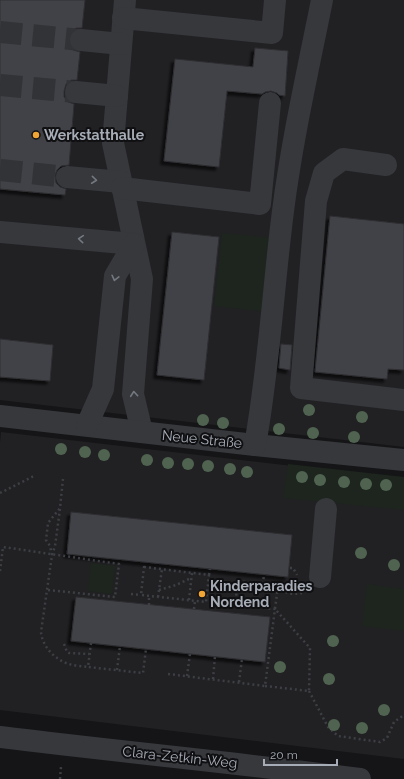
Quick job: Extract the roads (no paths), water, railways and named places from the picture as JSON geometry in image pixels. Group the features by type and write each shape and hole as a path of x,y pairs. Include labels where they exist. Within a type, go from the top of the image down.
{"street":[{"path":"142,432 133,394 142,279 113,143 124,9 272,33 275,0"},
{"path":"255,445 262,407 280,232 295,131 322,0"},
{"path":"81,40 121,44"},
{"path":"76,92 117,96"},
{"path":"67,177 260,204 270,103"},
{"path":"386,165 343,159 324,173 316,201 301,388 404,400"},
{"path":"0,232 134,244"},
{"path":"280,232 312,252"},
{"path":"87,425 103,390 115,276 134,244"},
{"name":"Neue Straße","path":"0,416 255,445 404,460"},
{"path":"313,583 326,509"},
{"name":"Clara-Zetkin-Weg","path":"0,737 263,766 360,779"}],"tunnel":[{"path":"0,32 81,40"},
{"path":"0,85 76,92"},
{"path":"0,170 67,177"}],"place":[{"name":"Werkstatthalle","path":"36,135"},
{"name":"Kinderparadies Nordend","path":"202,594"}]}
